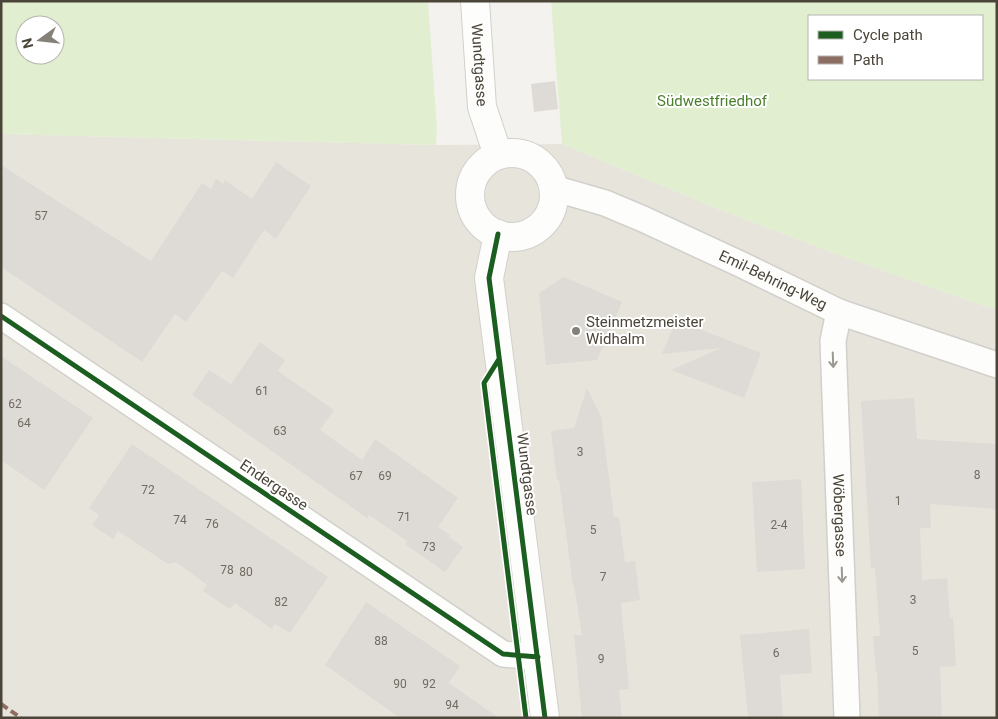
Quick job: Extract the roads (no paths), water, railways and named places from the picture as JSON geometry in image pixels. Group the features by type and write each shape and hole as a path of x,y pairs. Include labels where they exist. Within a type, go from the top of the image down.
{"street":[{"name":"Wundtgasse","path":"475,1 482,107 498,155"},
{"path":"512,153 526,155 539,163 548,174 553,188 553,202 548,216 538,227 526,234 512,237 498,234 485,227 475,216 470,202 470,188 475,174 485,163 498,155 512,153"},
{"name":"Emil-Behring-Weg","path":"553,188 605,203 746,267 838,312 997,366"},
{"name":"Wundtgasse","path":"498,234 489,278 545,718"},
{"name":"Wöbergasse","path":"838,312 833,341 847,718"},
{"name":"Endergasse","path":"1,316 503,654 538,656"}],"place":[{"name":"Steinmetzmeister Widhalm","path":"576,331"}],"park label":[{"name":"Südwestfriedhof","path":"712,101"}]}
